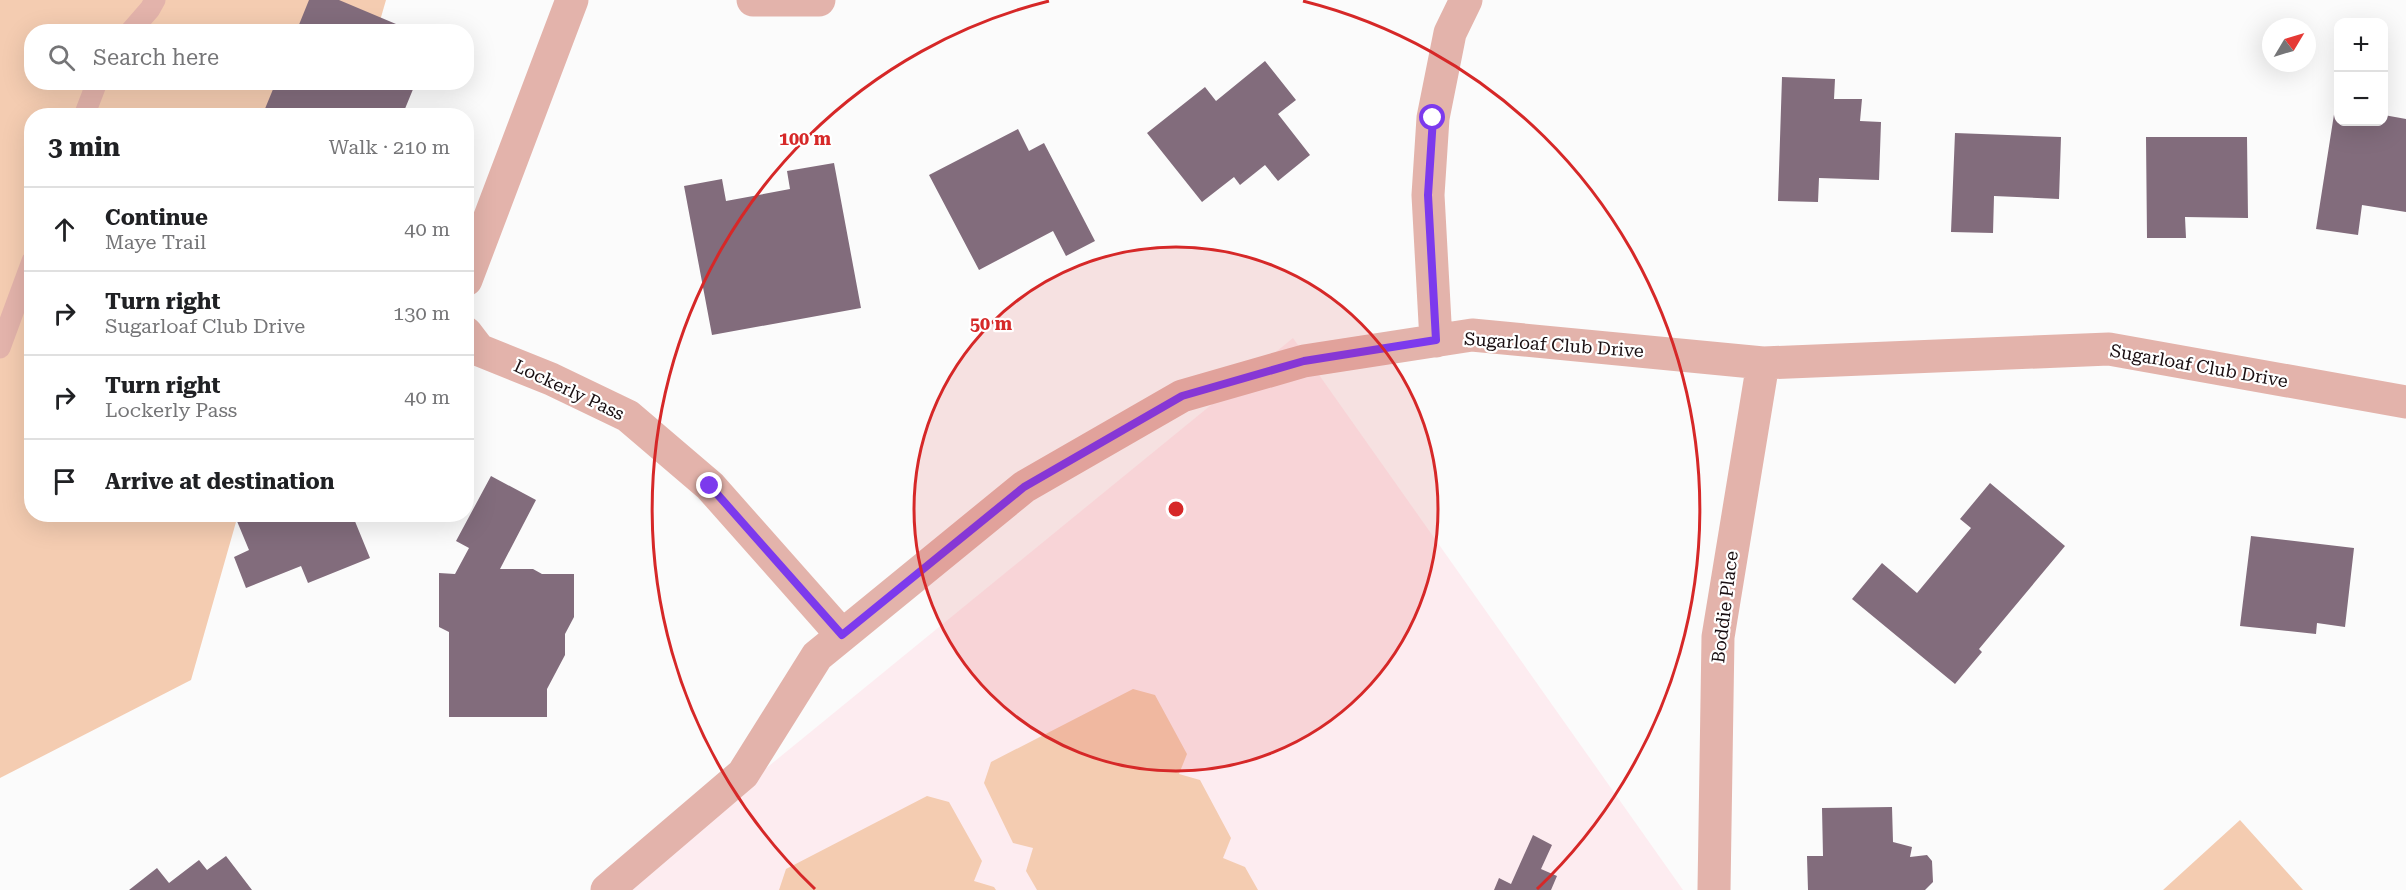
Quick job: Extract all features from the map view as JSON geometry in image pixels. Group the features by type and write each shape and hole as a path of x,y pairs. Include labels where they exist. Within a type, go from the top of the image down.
{"street":[{"path":"474,258 572,0"},
{"path":"753,0 819,0"},
{"path":"1436,340 1428,195 1433,118 1450,33 1467,0"},
{"name":"Sugarloaf Club Drive","path":"607,890 743,774 817,656 1024,487 1182,396 1304,361 1472,335 1763,363 2109,349 2406,402"},
{"name":"Lockerly Pass","path":"474,343 479,350 628,416 710,486 842,635"},
{"name":"Boddie Place","path":"1714,890 1718,637 1763,363"}],"lane":[{"path":"137,24 155,0"},
{"path":"87,108 94,90"},
{"path":"0,348 24,283"}],"shaded area":[{"path":"0,0 386,0 379,24 24,24 24,90 361,90 355,108 24,108 24,522 236,522 191,680 0,778"},
{"path":"1293,338 1683,890 617,890"},
{"path":"1133,689 1155,695 1187,754 1179,774 1200,780 1231,838 1223,858 1245,867 1258,890 1037,890 1026,871 1033,848 1013,843 984,783 991,762"},
{"path":"927,796 949,802 982,861 974,881 994,887 996,890 779,890 786,869"},
{"path":"2240,820 2303,890 2163,890"}],"building":[{"path":"309,0 339,0 396,24 299,24"},
{"path":"1265,61 1296,100 1278,114 1310,155 1278,181 1265,165 1240,185 1234,177 1202,202 1147,133 1205,87 1216,101"},
{"path":"1782,77 1835,79 1834,99 1862,99 1860,121 1881,122 1879,180 1819,178 1818,202 1778,201"},
{"path":"273,90 413,90 405,108 265,108"},
{"path":"2334,114 2334,126 2388,126 2388,116 2406,119 2406,212 2362,205 2358,235 2316,229"},
{"path":"1018,129 1029,151 1044,143 1095,241 1066,256 1053,231 979,270 929,175"},
{"path":"1955,133 2061,137 2059,199 1994,196 1993,233 1951,232"},
{"path":"2146,137 2247,137 2248,218 2185,217 2186,238 2147,238"},
{"path":"834,163 861,308 712,335 684,186 722,179 726,201 790,189 787,171"},
{"path":"491,476 536,500 500,569 533,569 542,574 574,574 574,617 565,634 565,655 547,689 547,717 449,717 449,632 439,627 439,573 455,574 469,548 456,541 466,522 474,522 474,508"},
{"path":"1990,483 2065,546 1979,649 1982,652 1955,684 1852,599 1882,563 1917,593 1971,528 1960,519"},
{"path":"237,522 355,522 370,558 308,583 301,566 246,588 234,557 249,550"},
{"path":"2251,536 2354,548 2345,627 2317,623 2316,634 2240,626"},
{"path":"1892,807 1893,842 1912,847 1910,857 1927,855 1932,861 1933,882 1925,890 1808,890 1807,856 1823,856 1822,808"},
{"path":"1533,835 1552,845 1541,869 1557,876 1551,890 1494,890 1499,878 1511,884"},
{"path":"226,856 252,890 129,890 157,868 169,883 199,860 207,870"}],"route":[{"path":"710,486 842,635 1024,487 1182,396 1304,361 1436,340 1428,195 1433,118"}]}
